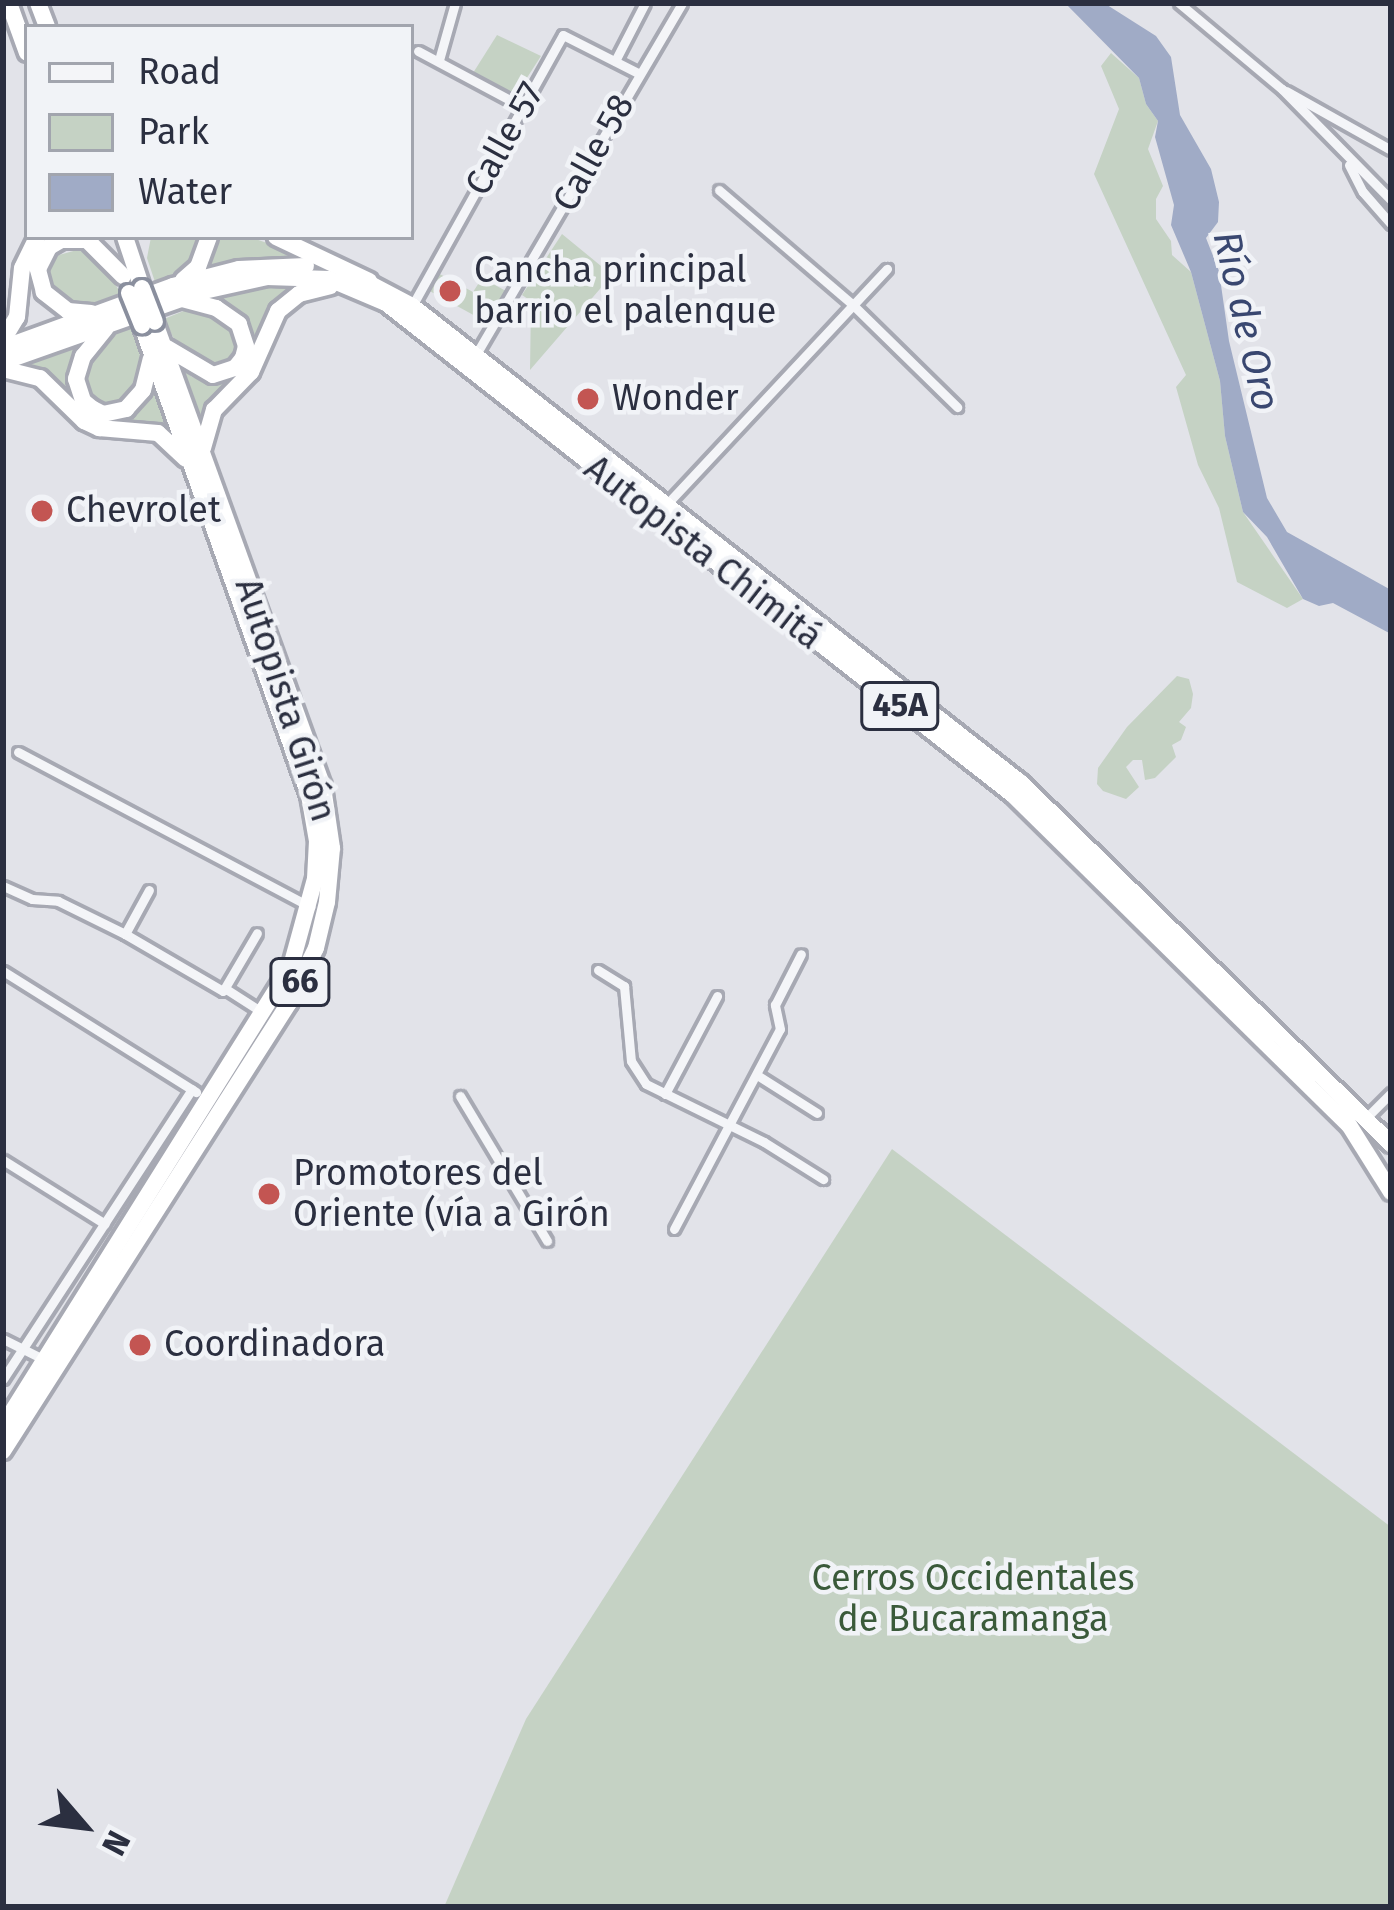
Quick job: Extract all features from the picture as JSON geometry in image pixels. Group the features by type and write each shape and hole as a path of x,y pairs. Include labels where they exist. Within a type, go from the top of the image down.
{"highway":[{"path":"8,3 24,44"},
{"path":"3,344 17,317 22,268 36,240"},
{"path":"139,299 98,245 87,240 61,240 42,257 39,282 54,304 104,319 78,367 78,391 92,410 116,413 135,401 149,377 157,348 213,375 224,374 243,358 246,346 239,324 216,308 177,293 198,267 208,240"},
{"name":"Autopista Girón","path":"108,240 139,299"},
{"name":"Autopista Girón","path":"3,1426 211,1102 292,966 311,907 317,861 309,795 139,299 126,240"},
{"path":"139,299 141,240"},
{"path":"286,240 370,281"},
{"name":"Autopista Chimitá","path":"177,293 276,266 330,269 370,281 412,306 1021,783 1391,1144"},
{"name":"Autopista Chimitá","path":"139,299 267,277 305,276 350,286 405,315 1012,794 1349,1125 1387,1183"},
{"path":"3,366 40,378 70,410 99,428 158,433 198,463 214,410 251,372 278,310 312,289 350,286"},
{"name":"45A","path":"3,366 139,299"},
{"name":"45A","path":"3,344 104,319"},
{"name":"Autopista Girón","path":"3,1451 289,1003 316,948 327,902 332,848 323,787 198,463"}],"street":[{"path":"439,60 455,3"},
{"name":"Calle 58","path":"614,61 645,3"},
{"name":"Calle 58","path":"475,356 682,3"},
{"path":"1179,3 1282,89 1391,200"},
{"name":"Calle 57","path":"412,306 563,35 614,61"},
{"path":"418,51 523,107"},
{"path":"614,61 638,74"},
{"path":"1282,89 1391,150"},
{"path":"1347,160 1363,192 1391,224"},
{"path":"719,190 853,304 957,407"},
{"path":"664,506 886,269"},
{"path":"18,752 311,907"},
{"path":"3,886 32,899 58,901 264,1013"},
{"path":"124,934 149,890"},
{"path":"226,989 257,933"},
{"path":"674,1229 780,1029 775,1005 801,954"},
{"path":"598,970 617,980 628,995 634,1072 665,1094 764,1142 823,1179"},
{"path":"3,971 211,1102"},
{"path":"665,1094 717,996"},
{"path":"757,1075 818,1113"},
{"path":"3,1379 192,1089"},
{"path":"1365,1120 1391,1093"},
{"path":"460,1096 547,1241"},
{"path":"3,1160 105,1224"},
{"path":"3,1339 45,1360"}],"green space":[{"path":"497,35 541,56 514,98 473,73"},
{"path":"1111,53 1139,78 1146,104 1158,121 1148,149 1163,186 1156,199 1156,219 1171,241 1172,255 1191,272 1220,381 1225,436 1243,512 1303,599 1287,608 1237,582 1219,508 1198,465 1176,387 1186,375 1094,174 1119,109 1101,66"},
{"path":"562,234 612,275 530,370 531,301 522,295"},
{"path":"150,240 200,240 186,267 156,285 147,258"},
{"path":"216,240 259,240 313,259 263,258 200,271"},
{"path":"77,250 97,256 122,295 90,306 58,298 48,280 49,266 59,255"},
{"path":"436,272 473,292 482,278 506,291 488,323 426,289"},
{"path":"309,285 288,292 264,318 250,365 199,427 178,365 192,377 214,382 252,342 251,330 235,309 203,298 260,286"},
{"path":"191,308 208,310 233,327 238,350 234,359 207,366 177,345 164,319"},
{"path":"131,325 141,359 140,381 125,402 108,407 91,400 85,386 87,367 106,339"},
{"path":"90,337 76,398 127,414 151,394 156,381 179,444 151,421 111,424 11,365"},
{"path":"1177,676 1189,679 1193,694 1191,708 1179,722 1186,727 1181,740 1172,745 1176,757 1155,778 1145,780 1142,760 1133,760 1126,767 1139,787 1126,799 1103,791 1097,784 1098,768 1127,727"},
{"name":"Cerros Occidentales de Bucaramanga","path":"892,1149 1391,1527 1391,1907 444,1907 526,1719"}],"water":[{"path":"1065,3 1104,3 1156,36 1171,57 1180,115 1211,169 1219,202 1218,222 1206,238 1219,271 1229,341 1267,498 1287,532 1391,590 1391,634 1333,603 1319,606 1303,599 1267,537 1243,512 1225,436 1220,381 1191,272 1171,225 1174,205 1155,137 1158,121 1146,104 1139,78"}],"place":[{"name":"Cancha principal barrio el palenque","path":"450,291"},
{"name":"Wonder","path":"588,399"},
{"name":"Chevrolet","path":"42,511"},
{"name":"Promotores del Oriente (vía a Girón","path":"269,1194"},
{"name":"Coordinadora","path":"140,1345"}],"water label":[{"name":"Río de Oro","path":"1246,321"}]}
